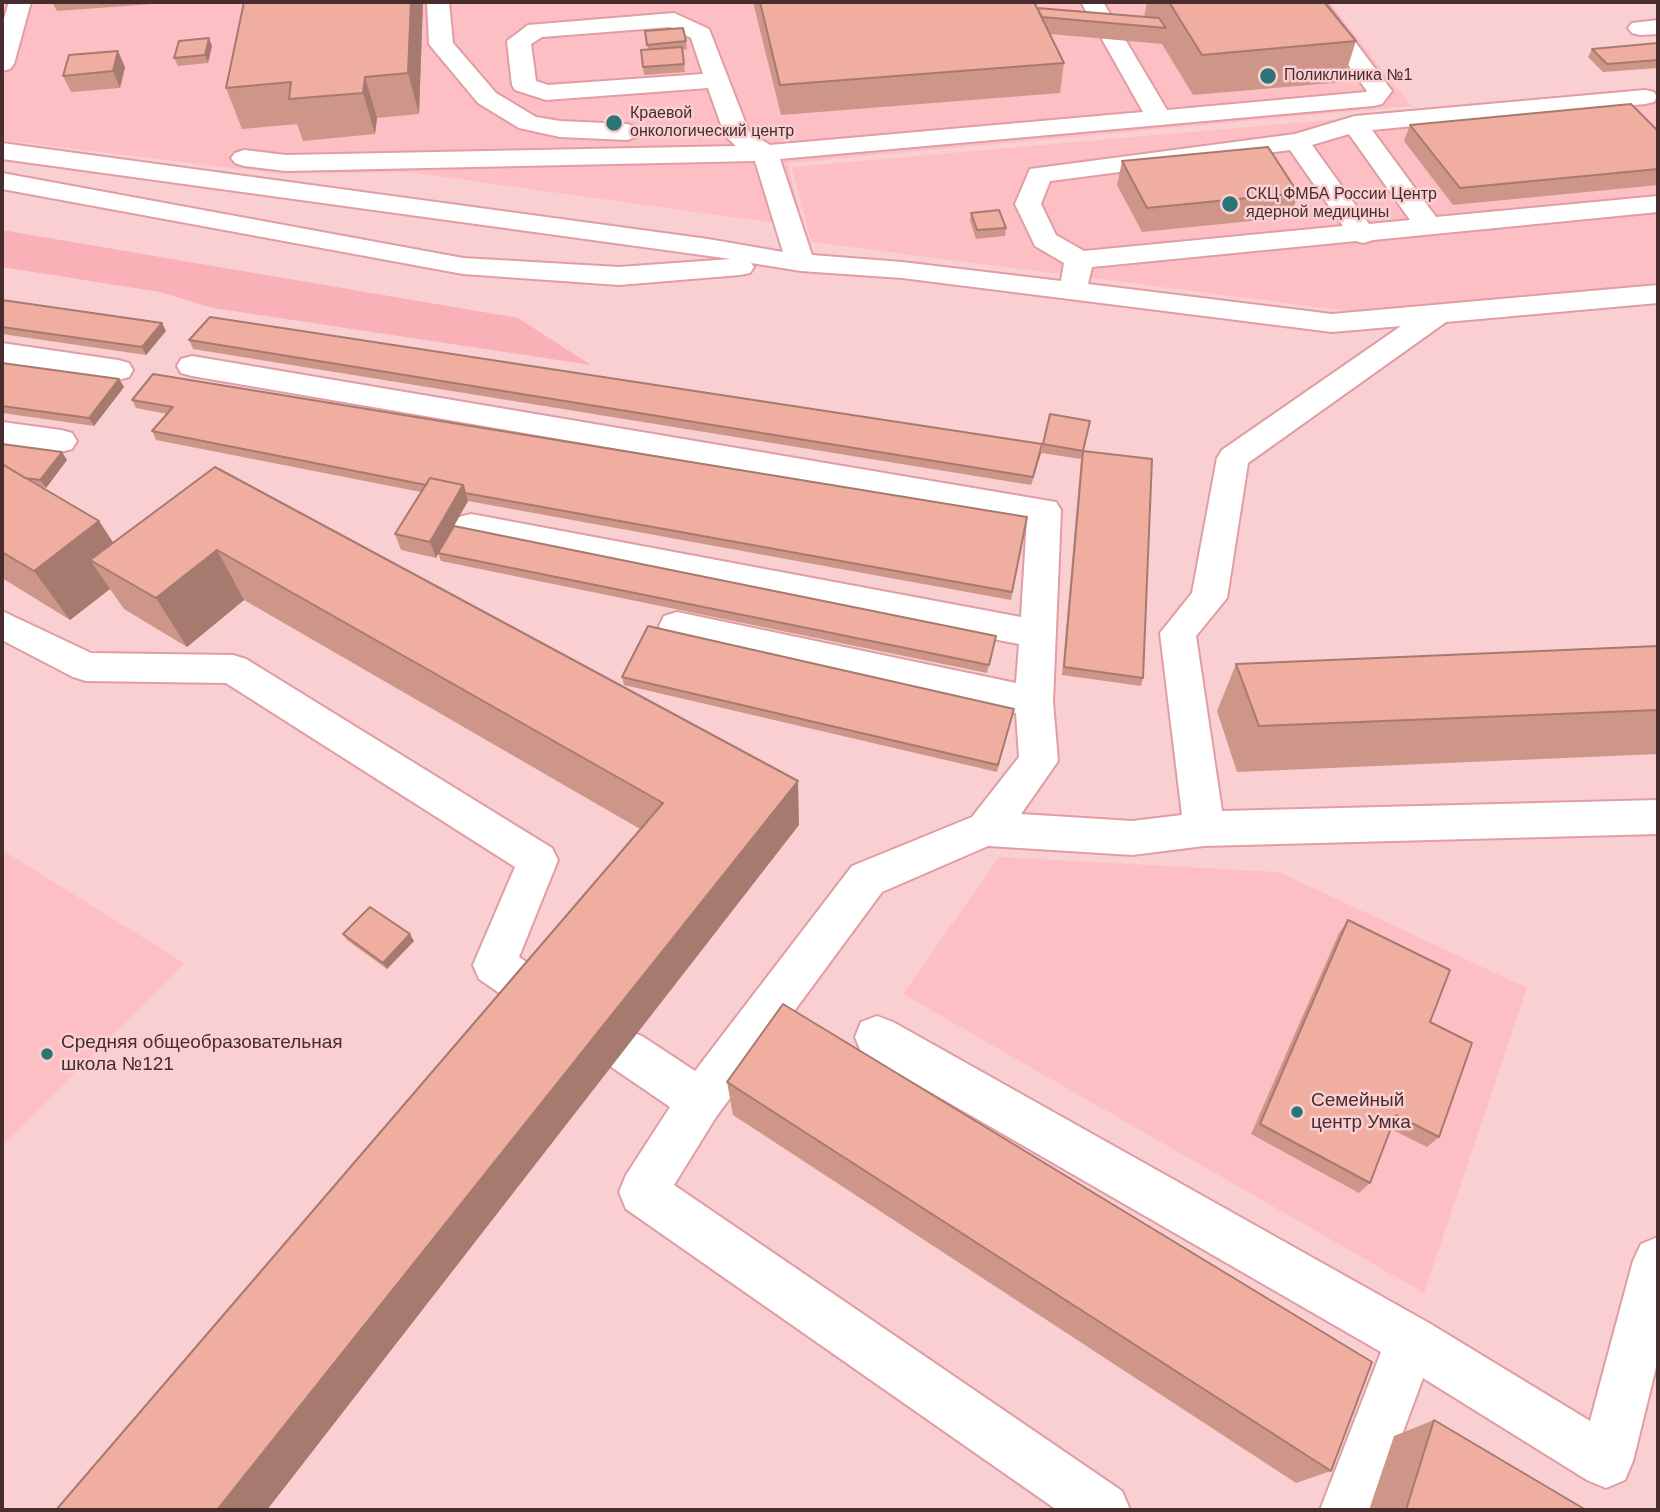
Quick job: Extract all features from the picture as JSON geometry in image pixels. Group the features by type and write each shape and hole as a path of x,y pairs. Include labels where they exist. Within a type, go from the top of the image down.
{"lane":[{"path":"438,2 441,44 487,98 528,123 559,130 738,136 765,153 801,263"},
{"path":"1092,2 1160,119"},
{"path":"218,154 286,163 765,153 1373,100 1380,91 1314,2"},
{"path":"2,64 12,10"},
{"path":"716,80 546,93 524,85 519,41 536,30 674,20 701,34 738,136"},
{"path":"1654,96 1355,124 1297,141 1039,174 1028,204 1045,240 1079,260 1363,235 1658,204"},
{"path":"1355,124 1430,228"},
{"path":"1297,141 1363,235"},
{"path":"2,151 708,247 801,263 902,270 1332,323 1658,295"},
{"path":"2,181 463,266 619,276 801,263"},
{"path":"1073,290 1079,260"},
{"path":"1204,829 1178,633 1209,598 1233,458 1437,314"},
{"path":"2,353 118,370"},
{"path":"192,366 1044,510 1034,702 1039,761 986,829"},
{"path":"2,433 61,442"},
{"path":"471,526 1037,634"},
{"path":"2,624 86,667 233,669 538,860 494,965 545,1000"},
{"path":"677,626 1034,702"},
{"path":"1103,1510 643,1192 700,1101 867,879 986,829 1132,838 1204,829 1658,817"},
{"path":"877,1037 1411,1341 1606,1461 1658,1261"},
{"path":"626,1051 700,1101"},
{"path":"1347,1510 1411,1341"}],"shaded area":[{"name":"Краевой онкологический центр","path":"2,2 1329,2 1411,106 788,163 801,220 768,222 407,172 281,174 2,140"},
{"name":"СКЦ ФМБА России Центр ядерной медицины","path":"1658,91 1658,284 1348,311 811,242 792,167"},
{"path":"2,230 518,318 591,365 213,308 160,292 2,267"},
{"name":"Средняя общеобразовательная школа №121","path":"2,850 184,963 2,1146"},
{"name":"Семейный центр Умка","path":"999,857 1279,872 1527,988 1424,1293 903,994"}],"building":[{"path":"244,2 411,2 408,73 365,77 363,93 289,99 291,82 226,88"},
{"path":"760,2 1034,2 1064,63 780,85"},
{"path":"1169,2 1324,2 1356,41 1202,55"},
{"path":"1037,8 1159,18 1166,28 1042,17"},
{"path":"683,28 686,41 647,45 645,31"},
{"path":"209,38 205,55 174,58 179,41"},
{"path":"1658,43 1658,60 1607,64 1592,49"},
{"path":"682,47 684,64 643,67 641,50"},
{"path":"118,51 113,71 63,76 69,55"},
{"path":"1631,104 1658,131 1658,169 1460,188 1410,125"},
{"path":"1268,147 1298,193 1147,208 1122,161"},
{"path":"999,210 1006,228 977,230 971,213"},
{"path":"2,300 162,323 142,347 2,327"},
{"path":"210,317 1042,444 1033,477 189,340"},
{"path":"2,363 119,379 89,418 2,406"},
{"path":"153,374 1027,517 1012,592 465,493 463,485 430,478 426,485 152,431 173,407 132,400"},
{"path":"1050,414 1090,421 1083,451 1043,444"},
{"path":"2,444 62,452 40,480 25,478 2,464"},
{"path":"1083,451 1152,459 1143,678 1064,667"},
{"path":"2,464 99,521 34,571 2,552"},
{"path":"215,467 798,781 217,1510 56,1510 663,803 217,550 156,598 90,560"},
{"path":"430,478 463,485 430,542 395,534"},
{"path":"454,526 996,636 989,665 438,553"},
{"path":"648,626 1014,709 998,765 622,677"},
{"path":"1658,646 1658,710 1259,726 1236,664"},
{"path":"370,907 410,934 383,963 343,934"},
{"path":"1348,920 1450,970 1430,1022 1472,1043 1439,1137 1396,1115 1370,1183 1260,1124"},
{"path":"783,1004 1372,1362 1331,1471 727,1082"},
{"path":"1434,1420 1586,1510 1406,1510"}],"place":[{"name":"Поликлиника №1","path":"1268,76"},
{"name":"Краевой онкологический центр","path":"614,123"},
{"name":"СКЦ ФМБА России Центр ядерной медицины","path":"1230,204"},
{"name":"Средняя общеобразовательная школа №121","path":"47,1054"},
{"name":"Семейный центр Умка","path":"1297,1112"}]}
